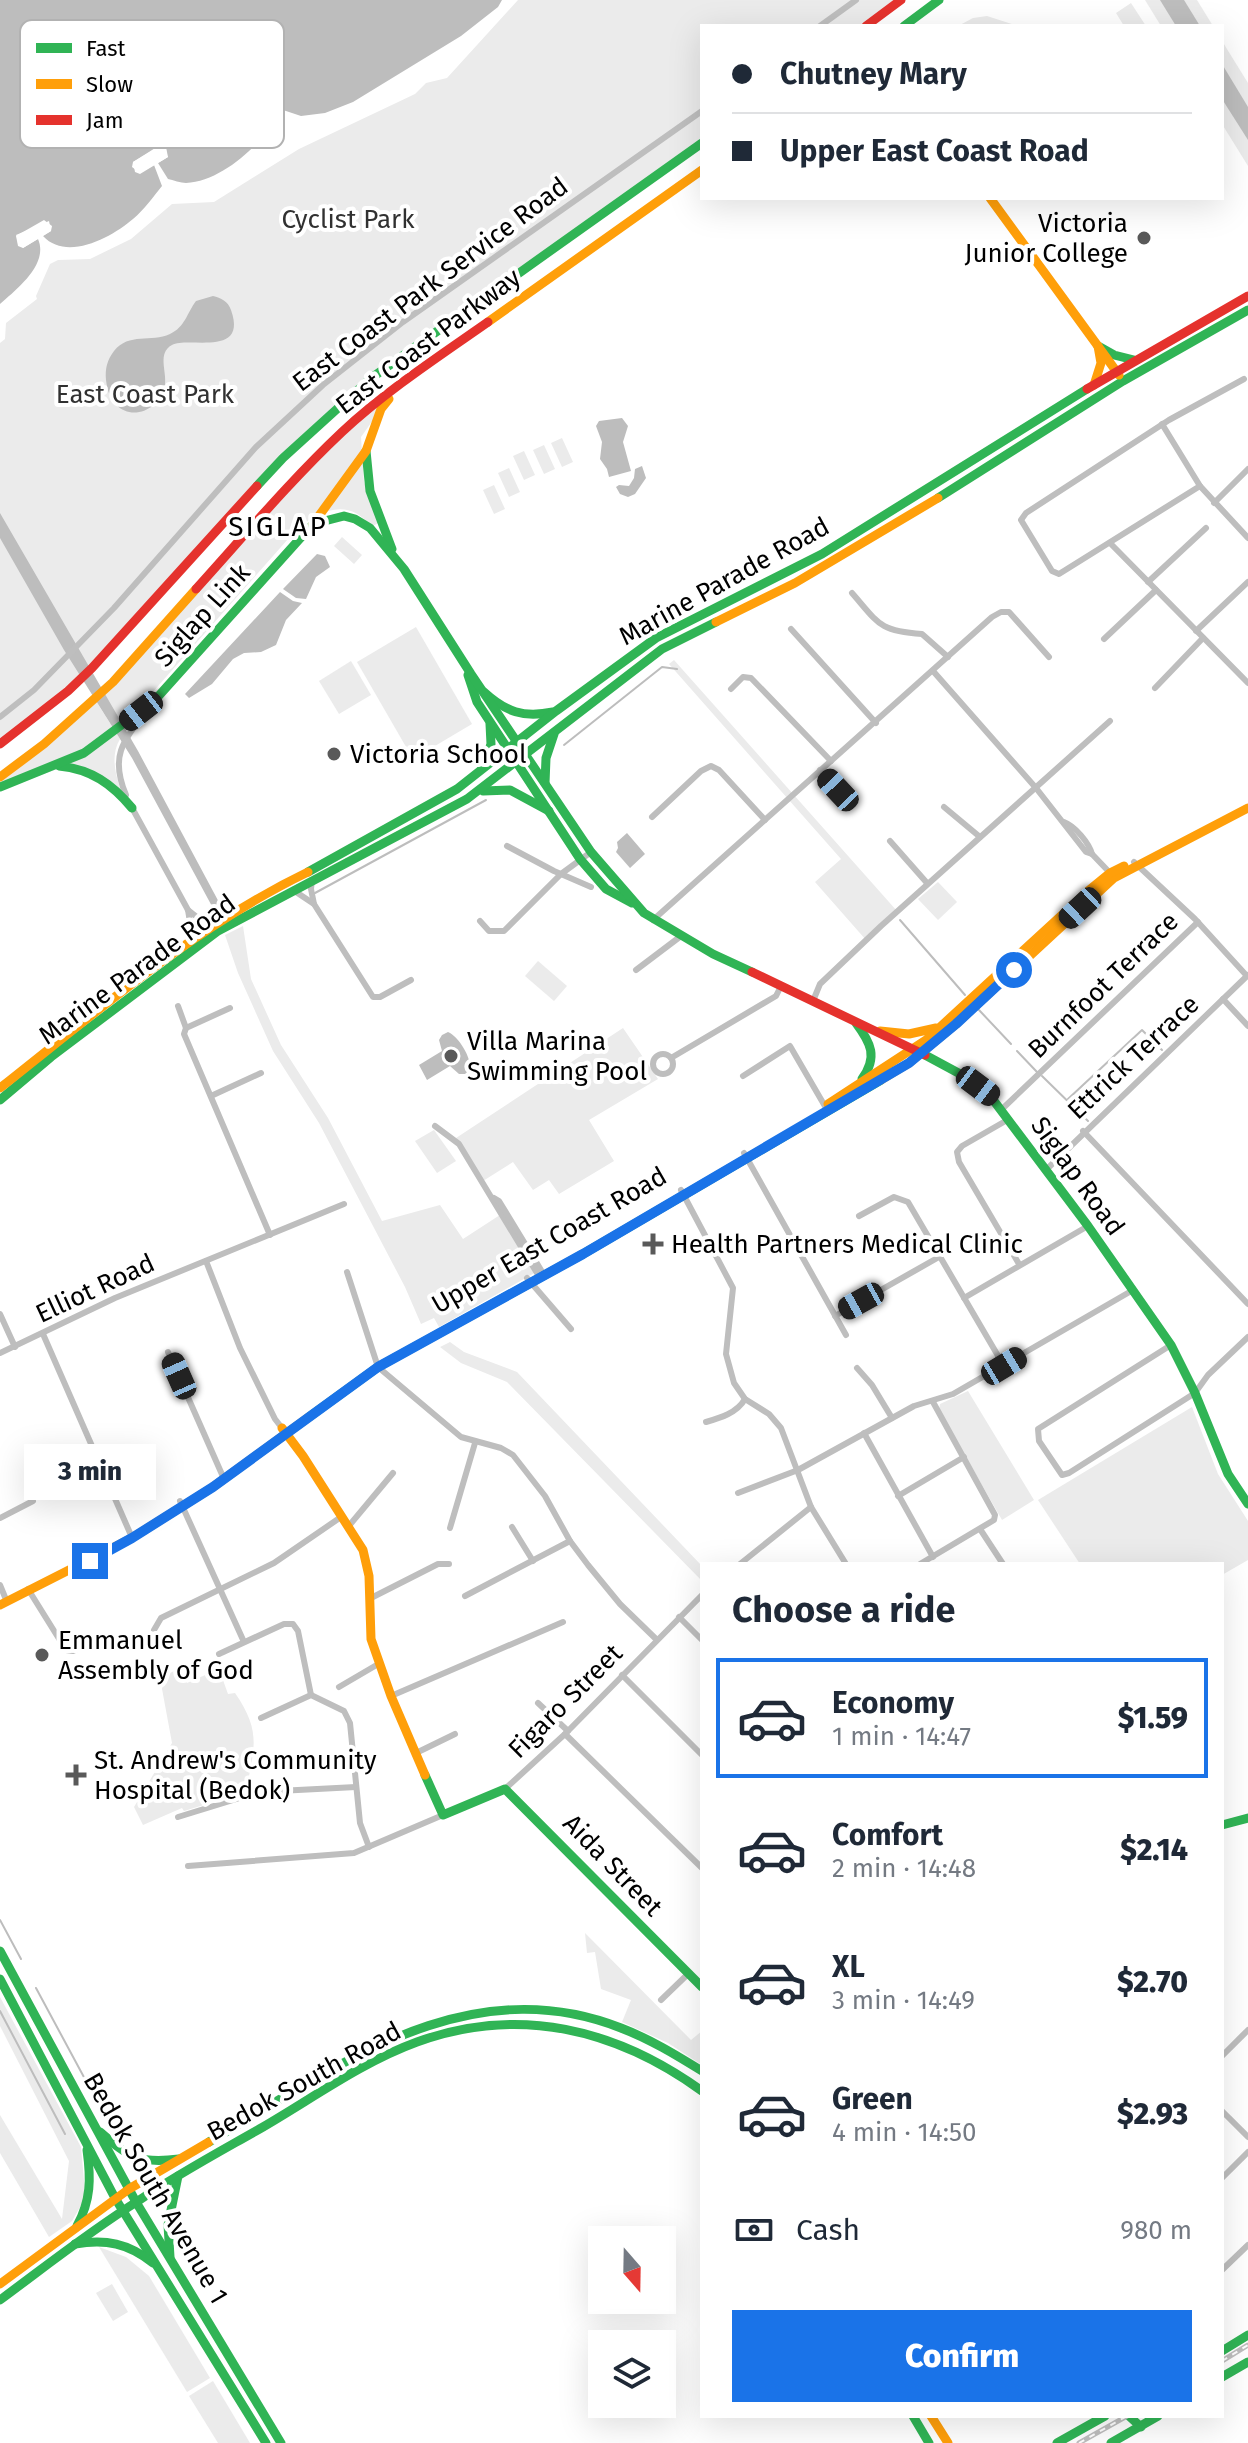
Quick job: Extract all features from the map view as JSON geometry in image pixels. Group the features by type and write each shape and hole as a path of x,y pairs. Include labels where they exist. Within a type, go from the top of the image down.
{"main road":[{"path":"869,24 901,0"},
{"path":"907,24 939,0"},
{"path":"915,24 926,9"},
{"name":"East Coast Parkway","path":"0,744 92,668 283,458 325,417 370,379 700,144"},
{"name":"East Coast Parkway","path":"0,777 44,744 101,693 173,617 290,484 343,431 396,387 700,171"},
{"path":"991,200 1123,381"},
{"name":"Marine Parade Road","path":"0,1088 188,941 266,892 448,795 656,638 822,554 1134,360 1248,296"},
{"name":"Marine Parade Road","path":"0,1100 51,1057 218,931 477,793 662,649 795,583 871,540 1123,381 1248,310"},
{"path":"1098,346 1114,355 1134,360"},
{"path":"1094,385 1101,363 1098,346"},
{"path":"392,549 368,491 366,451 381,409 396,387"},
{"name":"Siglap Link","path":"0,787 84,753 130,725 313,524 366,451"},
{"name":"Siglap Road","path":"313,524 338,516 355,519 369,527 392,549 467,672 484,692 591,852 635,904 653,920 917,1051 964,1076 991,1097 1047,1169 1171,1345 1196,1390 1228,1474 1248,1504"},
{"name":"Siglap Road","path":"467,672 477,702 490,724 580,859 606,889 635,904"},
{"path":"484,692 511,713 534,716 556,711"},
{"path":"479,774 491,744 490,724"},
{"path":"545,783 547,749 557,729"},
{"path":"49,767 76,768 99,776 132,808"},
{"path":"477,793 500,787 514,789 549,811"},
{"path":"1135,864 1248,802"},
{"path":"827,1109 857,1085 917,1051 1112,876 1248,808"},
{"path":"827,1109 917,1051 1112,876"},
{"path":"854,1021 871,1043 874,1058 871,1069 857,1085"},
{"path":"874,1031 909,1034 943,1025"},
{"name":"Upper East Coast Road","path":"3,1600 132,1538 376,1365 827,1109"},
{"path":"284,1430 366,1557 371,1598 371,1639 391,1696 443,1815"},
{"name":"Upper East Coast Road","path":"28,1589 182,1503"},
{"name":"Figaro Street","path":"443,1815 505,1789"},
{"name":"Aida Street","path":"505,1789 700,1985"},
{"path":"1224,1824 1248,1818"},
{"name":"Bedok South Avenue 1","path":"0,1951 136,2202 281,2443"},
{"name":"Bedok South Avenue 1","path":"0,1979 115,2198 266,2443"},
{"name":"Bedok South Road","path":"0,2284 129,2189 381,2042 416,2027 465,2014 518,2009 585,2016 638,2033 700,2070"},
{"name":"Bedok South Road","path":"0,2300 123,2210 178,2176 388,2056 428,2039 475,2027 535,2025 606,2038 657,2060 700,2090"},
{"path":"95,2128 128,2155 142,2162 179,2159"},
{"path":"77,2226 92,2193 87,2144"},
{"path":"170,2259 168,2225 178,2176"},
{"path":"75,2244 110,2241 125,2244 138,2250 160,2269"},
{"path":"1224,2350 1248,2335"},
{"path":"1224,2376 1248,2362"},
{"path":"914,2418 929,2443"},
{"path":"932,2418 948,2443"},
{"path":"1057,2443 1101,2418"},
{"path":"1130,2418 1141,2427"},
{"path":"1111,2443 1155,2418"}],"street":[{"path":"823,24 856,0"},
{"name":"East Coast Park Service Road","path":"0,717 34,690 114,608 256,447 323,385 403,322 700,112"},
{"path":"1200,486 1111,544 1057,574 1052,571 1021,519 1162,424 1244,379"},
{"path":"1162,424 1200,486 1248,538"},
{"path":"1214,503 1248,469"},
{"path":"1148,582 1206,528"},
{"path":"1111,544 1247,681"},
{"path":"1196,631 1248,582"},
{"path":"1104,639 1156,590"},
{"path":"852,593 883,627 906,634 922,634 948,657"},
{"path":"653,920 992,617 1009,612 1049,657"},
{"path":"791,629 876,723"},
{"path":"1155,688 1203,638"},
{"path":"933,671 1036,788 1086,852 1092,854 1112,876"},
{"path":"731,689 743,677 751,678 831,761"},
{"path":"813,1001 820,984 827,977 927,883 1110,721"},
{"path":"130,725 121,747 117,772 132,808 188,910 191,928 188,941"},
{"path":"652,817 701,771 711,766 719,770 765,820"},
{"path":"820,770 852,805"},
{"path":"944,807 980,837"},
{"path":"890,841 927,883"},
{"path":"507,846 591,887"},
{"path":"480,921 489,931 504,931 561,874 591,852"},
{"path":"1135,864 1198,922 1248,976"},
{"path":"312,880 314,904 372,996 378,998 411,980"},
{"path":"293,890 314,904"},
{"path":"188,910 202,921 216,924"},
{"name":"Burnfoot Terrace","path":"1001,1110 1198,922"},
{"path":"636,970 681,936"},
{"name":"Ettrick Terrace","path":"1047,1169 1083,1131 1248,976"},
{"path":"671,1058 776,996 781,986"},
{"path":"1223,999 1248,1026"},
{"path":"178,1006 186,1028 184,1034 270,1235"},
{"path":"186,1028 230,1008"},
{"path":"743,1076 790,1046 827,1109"},
{"path":"211,1096 261,1073"},
{"path":"1009,1119 957,1152 959,1162 1019,1264"},
{"path":"435,1126 459,1144 494,1198 535,1277 571,1329"},
{"path":"1083,1131 1248,1304"},
{"path":"746,1155 846,1335"},
{"path":"682,1193 732,1284 726,1354 734,1383 745,1399 776,1421 786,1437 811,1507 845,1562"},
{"path":"859,1216 894,1197 904,1199 1004,1366"},
{"name":"Elliot Road","path":"0,1353 115,1298 344,1204"},
{"path":"964,1298 1088,1226"},
{"path":"835,1316 939,1257"},
{"path":"206,1261 240,1348 275,1419 284,1430"},
{"path":"347,1272 376,1365 461,1437 501,1448 513,1455 545,1496 570,1541 620,1604 656,1639"},
{"path":"738,1493 798,1470 914,1406 953,1394 1133,1290"},
{"path":"0,1314 15,1347"},
{"path":"43,1334 130,1533"},
{"path":"1171,1345 1041,1426 1036,1433 1064,1475 1196,1390 1248,1337"},
{"path":"168,1352 222,1477"},
{"path":"857,1368 872,1385 892,1418"},
{"path":"706,1422 727,1416 745,1399"},
{"path":"924,1562 994,1520 995,1515 933,1402"},
{"path":"864,1433 933,1557"},
{"path":"450,1528 475,1443"},
{"path":"898,1496 964,1457"},
{"path":"348,1527 393,1473"},
{"path":"0,1518 33,1501"},
{"path":"182,1503 244,1642"},
{"path":"745,1562 811,1507"},
{"path":"154,1630 161,1618 274,1563 341,1517"},
{"path":"512,1527 533,1561"},
{"path":"980,1529 1002,1562"},
{"path":"465,1596 570,1541"},
{"path":"371,1598 438,1564 449,1564"},
{"path":"0,1585 3,1600"},
{"path":"28,1589 66,1650 73,1651 93,1642"},
{"name":"Figaro Street","path":"505,1789 567,1733 700,1597"},
{"path":"679,1617 700,1638"},
{"path":"391,1696 563,1622"},
{"path":"219,1654 284,1624 293,1624 298,1631 311,1695"},
{"path":"339,1687 380,1663"},
{"path":"622,1675 700,1753"},
{"path":"261,1718 311,1695"},
{"path":"311,1695 344,1711 349,1720 360,1823 369,1847"},
{"path":"538,1703 700,1866"},
{"path":"416,1753 455,1734"},
{"path":"178,1817 259,1792 356,1787"},
{"path":"188,1866 354,1853 443,1815"},
{"path":"661,2000 689,1973"},
{"path":"1224,2054 1248,2030"},
{"path":"1224,2113 1248,2137"},
{"path":"1224,2176 1248,2152"},
{"path":"1224,2268 1248,2245"}],"green space":[{"name":"East Coast Park","path":"518,0 901,0 868,24 700,24 700,144 325,417 89,670 0,744 0,343 5,339 6,323 37,299 50,264 58,260 90,259 131,239 172,204 214,202 299,149 415,94 426,83 447,78"},
{"path":"1145,0 1197,0 1212,24 1160,24"},
{"path":"1131,3 1145,24 1123,24 1116,13"},
{"path":"987,16 1012,24 962,24"},
{"path":"1224,44 1248,83 1248,166 1224,127"},
{"path":"395,389 361,437 364,482 382,521 371,527 353,512 334,510 324,512 296,530 151,694 126,731 102,691 290,484"},
{"path":"562,438 573,462 562,467 551,443"},
{"path":"544,445 555,469 544,474 533,450"},
{"path":"524,451 535,475 524,480 513,456"},
{"path":"509,468 520,492 509,497 498,473"},
{"path":"494,485 505,509 494,514 483,490"},
{"path":"342,537 362,555 354,564 334,546"},
{"path":"416,627 472,724 413,759 357,662"},
{"path":"674,660 897,911 866,940 815,882 841,859 669,664"},
{"path":"351,661 371,695 339,714 319,681"},
{"path":"94,698 120,739 116,747 115,765 128,809 96,778 60,768 0,790 0,776"},
{"path":"938,882 957,902 938,920 918,899"},
{"path":"243,926 251,979 281,1045 328,1118 382,1221 440,1205 463,1239 503,1213 538,1271 439,1327 434,1318 421,1324 405,1287 319,1123 273,1051 238,973 225,935"},
{"path":"538,961 567,986 554,1001 525,976"},
{"path":"623,1028 658,1079 589,1120 614,1161 559,1194 549,1180 533,1190 513,1162 483,1181 456,1138"},
{"path":"434,1130 456,1161 437,1173 415,1141"},
{"path":"450,1342 464,1352 517,1372 700,1564 700,1579 507,1382 461,1363 440,1347"},
{"path":"968,1391 1034,1500 1002,1520 939,1410 940,1404"},
{"path":"1192,1407 1218,1474 1248,1521 1248,1560 1224,1574 1224,1562 1079,1562 1038,1500"},
{"path":"182,1667 187,1683 219,1669 228,1694 235,1693 244,1707 254,1741 246,1792 184,1811 182,1808 143,1825 134,1807 172,1743 160,1678"},
{"path":"585,1933 691,2040 700,2033 700,2064 668,2043 622,2022 631,2000 601,1989 595,1952 587,1953"},
{"path":"0,1997 81,2147 83,2202 72,2221 49,2237 0,2153 0,2115 62,2219 69,2161 0,2026"},
{"path":"99,2247 126,2257 149,2276 210,2378 187,2392"},
{"path":"112,2284 128,2312 113,2321 96,2293"},
{"path":"213,2381 250,2443 218,2443 189,2396"}],"shaded area":[{"path":"0,0 502,0 498,7 461,36 353,102 325,113 301,116 284,110 284,20 20,20 20,148 157,148 133,162 132,167 140,173 154,165 162,186 141,212 124,226 89,244 64,247 53,243 43,236 51,231 49,221 16,235 23,248 38,239 39,258 30,275 0,304"},
{"path":"1160,0 1184,0 1199,24 1175,24"},
{"path":"1224,67 1248,107 1248,140 1224,102"},
{"path":"161,148 252,148 213,176 186,183 168,179 158,163 168,157"},
{"path":"213,296 224,300 230,307 234,325 231,334 224,340 180,343 167,348 164,357 165,385 154,405 135,412 125,411 116,405 110,395 106,376 108,361 114,351 126,342 170,334 182,324 196,301"},
{"path":"622,418 628,426 623,442 631,471 609,477 600,459 602,442 596,426 599,421"},
{"path":"642,466 646,478 635,494 628,497 620,494 616,487 629,486 635,469"},
{"path":"0,513 138,751 221,906 214,910 132,758 64,650 0,538"},
{"path":"317,554 325,556 330,567 316,577 306,599 296,598 283,589"},
{"path":"280,592 302,603 286,620 276,645 233,659 212,684 189,698 185,694"},
{"path":"627,833 645,854 630,868 616,852 617,842"},
{"name":"Villa Marina Swimming Pool","path":"448,1032 464,1048 470,1070 459,1074 450,1066 427,1080 419,1065 442,1051 439,1040"}],"pier":[{"path":"155,148 166,148 168,157 140,174 135,172 133,162"},
{"path":"44,220 52,226 51,231 23,248 18,246 16,236"}],"waterway":[{"path":"564,745 662,667 677,669"},
{"path":"315,893 486,800"},
{"path":"900,920 965,995"},
{"path":"979,1010 1011,1044"},
{"path":"1068,1099 1142,1030 1162,1050"},
{"path":"1017,1051 1037,1072"},
{"path":"1042,1076 1088,1121"},
{"path":"0,1920 21,1959"},
{"path":"36,1988 107,2120"},
{"path":"0,2011 65,2134"}],"railway":[{"path":"1224,2360 1248,2345"},
{"path":"1079,2443 1123,2418"}],"traffic: fast":[{"path":"907,24 939,0"},
{"path":"257,486 283,458 370,379 700,144"},
{"path":"938,498 1123,381 1248,310"},
{"path":"1098,346 1114,355 1134,360"},
{"path":"308,872 457,789 656,638 822,554 1087,389"},
{"path":"366,451 370,491 392,549"},
{"path":"155,700 313,524 344,516 355,519 370,528 404,569 591,852 644,913 713,954 752,972"},
{"path":"0,1100 51,1057 218,931 467,799 662,649 716,622"},
{"path":"468,675 477,702 580,859 606,889 632,903"},
{"path":"484,692 516,712 553,712"},
{"path":"0,787 84,753 155,700"},
{"path":"482,768 491,744 490,724"},
{"path":"545,783 546,758 554,734"},
{"path":"59,766 81,770 100,779 132,808"},
{"path":"483,791 510,790 549,811"},
{"path":"856,1023 871,1050 870,1064 862,1079"},
{"path":"925,1055 964,1076 991,1097 1088,1226 1171,1345 1195,1393 1228,1474 1248,1504"},
{"path":"309,1417 378,1367 583,1254 881,1080"},
{"path":"425,1775 443,1815 505,1789 700,1985"},
{"path":"1224,1824 1248,1818"},
{"path":"0,1951 136,2202 281,2443"},
{"path":"0,1979 115,2198 266,2443"},
{"path":"209,2142 305,2084 404,2034 456,2018 509,2010 564,2012 621,2028 653,2042 700,2070"},
{"path":"0,2300 103,2224 168,2181 357,2070 417,2042 492,2025 566,2029 636,2052 700,2090"},
{"path":"100,2132 119,2148 144,2160 179,2159"},
{"path":"77,2226 89,2189 87,2150"},
{"path":"170,2257 168,2225 178,2176"},
{"path":"75,2244 116,2244 135,2251 153,2263"},
{"path":"1224,2350 1248,2335"},
{"path":"1224,2376 1248,2362"},
{"path":"914,2418 929,2443"},
{"path":"1057,2443 1101,2418"},
{"path":"1131,2418 1141,2427"},
{"path":"1111,2443 1155,2418"}],"traffic: slow":[{"path":"488,322 700,171"},
{"path":"991,200 1119,375"},
{"path":"1094,385 1101,363 1098,346"},
{"path":"313,524 366,451 381,409 389,399"},
{"path":"716,622 795,583 938,498"},
{"path":"0,777 44,744 113,682 196,589"},
{"path":"881,1080 909,1063 956,1024 1114,878 1248,808"},
{"path":"828,1104 926,1040 1088,891 1124,866"},
{"path":"0,1088 148,971 226,918 308,872"},
{"path":"880,1031 909,1034 936,1028"},
{"path":"0,1605 132,1538 213,1487 309,1417"},
{"path":"282,1428 363,1550 369,1576 371,1639 391,1696 425,1775"},
{"path":"0,2284 129,2189 209,2142"},
{"path":"932,2418 948,2443"}],"traffic: jam":[{"path":"869,24 901,0"},
{"path":"1087,389 1248,296"},
{"path":"196,589 342,432 394,388 488,322"},
{"path":"0,744 68,691 92,668 257,486"},
{"path":"752,972 925,1055"}],"place":[{"name":"Victoria Junior College","path":"1144,238"},
{"name":"Victoria School","path":"334,754"},
{"name":"Villa Marina Swimming Pool","path":"451,1056"},
{"name":"Health Partners Medical Clinic","path":"653,1244"},
{"name":"Emmanuel Assembly of God","path":"42,1655"},
{"name":"St. Andrew's Community Hospital (Bedok)","path":"76,1775"}],"district":[{"name":"SIGLAP","path":"278,526"}],"route":[{"path":"90,1561 213,1487 378,1367 583,1254 909,1063 1014,970"}],"park label":[{"name":"Cyclist Park","path":"348,219"}]}
